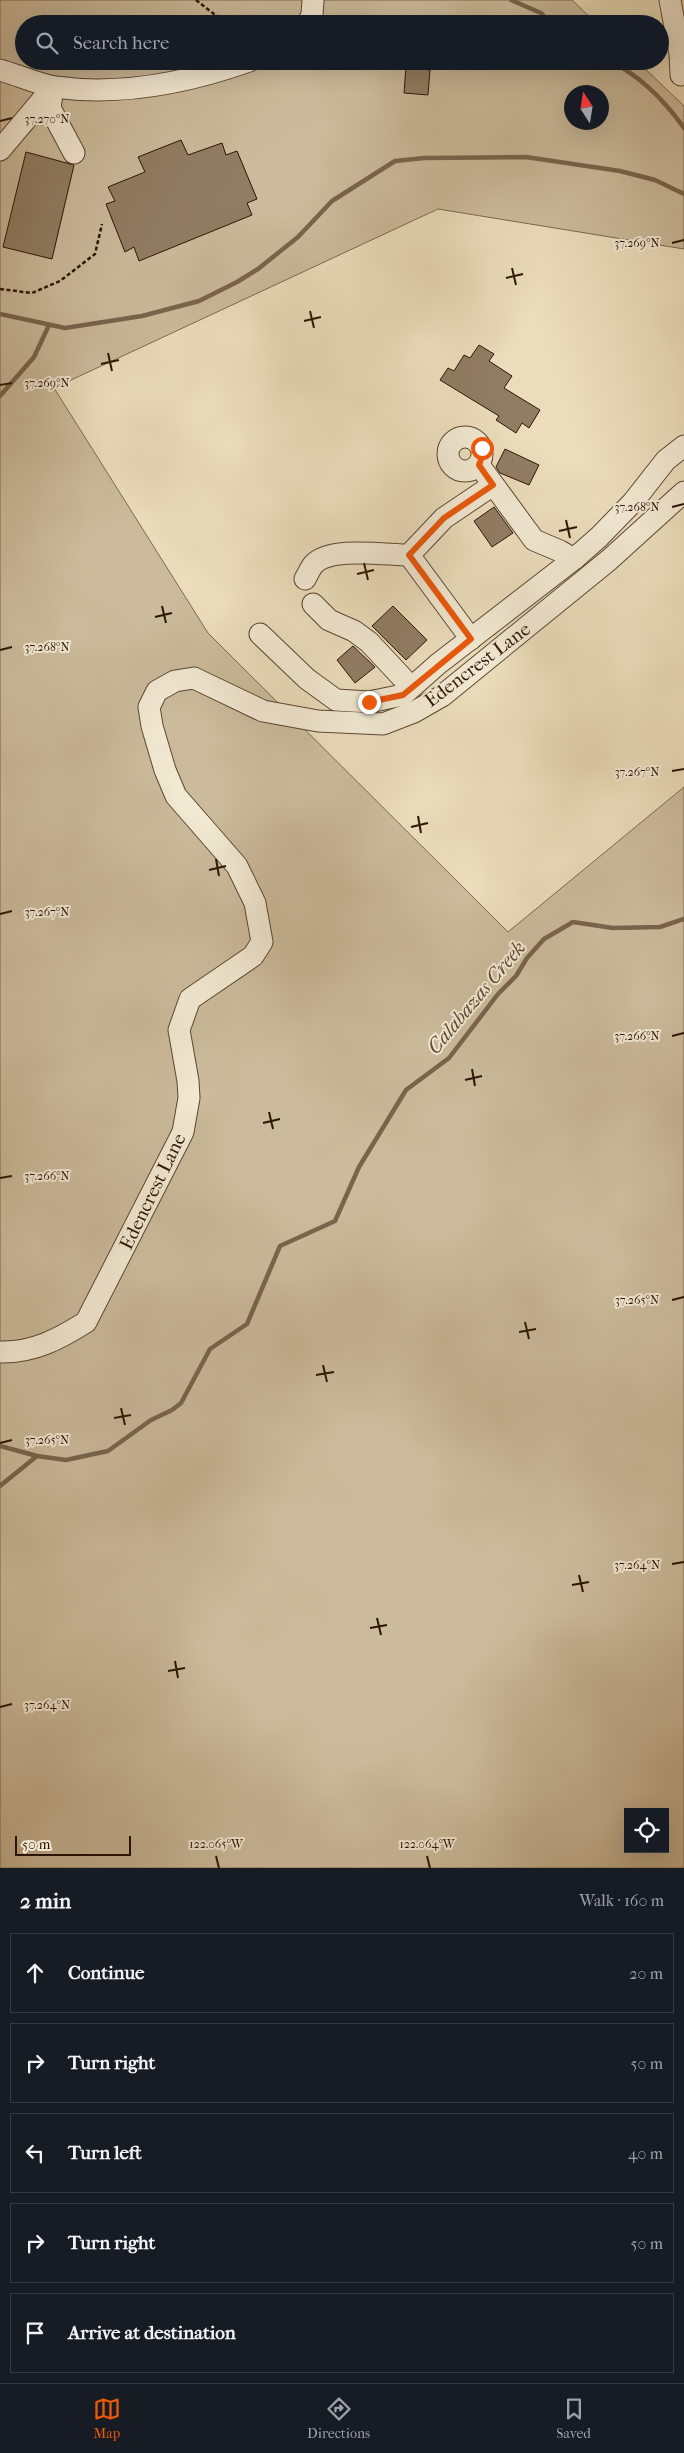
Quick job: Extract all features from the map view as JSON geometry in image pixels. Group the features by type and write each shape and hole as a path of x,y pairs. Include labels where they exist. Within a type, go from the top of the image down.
{"street":[{"path":"312,15 313,0"},
{"path":"670,0 680,54 681,76"},
{"path":"0,70 53,87 90,91 129,89 225,70"},
{"path":"0,150 53,87"},
{"path":"53,87 50,108 74,153"},
{"path":"260,634 308,679 336,700 369,702 403,695 599,538 632,502 666,460 684,446"},
{"path":"479,465 534,540 574,559"},
{"path":"305,579 313,564 326,556 362,553 409,555 444,518 493,485"},
{"name":"Edencrest Lane","path":"0,1352 34,1348 57,1340 86,1322 183,1132 189,1098 179,1030 190,999 252,956 262,942 255,903 237,866 176,796 165,770 152,726 149,707 157,691 175,681 194,678 263,711 318,721 383,724 414,712 442,696 609,560 684,492"},
{"path":"409,555 471,639"},
{"path":"313,604 329,620 354,631 369,642 411,687"}],"path":[{"path":"196,0 219,15"},
{"path":"0,289 32,293 60,282 95,254 102,224"}],"shaded area":[{"path":"0,0 572,0 588,15 15,15 15,70 646,70 684,106 684,249 438,209 54,388 208,633 508,932 684,787 684,1868 0,1868"}],"building":[{"path":"406,70 430,70 428,95 404,93"},
{"path":"181,140 188,155 222,143 226,155 237,151 257,199 247,203 252,215 139,261 134,247 125,252 106,204 115,201 108,187 145,172 138,157"},
{"path":"26,152 74,165 52,259 3,247"},
{"path":"479,345 494,354 489,361 512,376 504,388 540,410 529,428 522,423 516,433 496,420 499,416 440,380 448,368 454,371 464,355 470,358"},
{"path":"505,449 539,465 529,485 500,473 496,467"},
{"path":"494,507 513,533 492,547 474,521"},
{"path":"393,606 427,640 406,660 372,626"},
{"path":"353,646 375,667 355,683 337,660"}],"waterway":[{"path":"511,0 543,15"},
{"path":"626,70 651,90 669,108 684,128"},
{"path":"0,314 65,328 142,316 199,301 258,269 298,237 332,201 395,161 424,158 526,157 620,171 655,180 684,194"},
{"path":"0,396 34,357 49,325"},
{"name":"Calabazas Creek","path":"0,1446 37,1456 66,1460 108,1451 151,1420 172,1410 181,1403 210,1349 247,1324 280,1246 335,1221 359,1167 406,1090 449,1058 498,994 516,976 527,958 544,939 573,922 613,928 660,927 684,919"},
{"path":"0,1486 37,1456"}],"route":[{"path":"369,702 403,695 438,664 471,639 409,555 444,518 462,504 493,485 479,465 482,460 482,448"}]}
